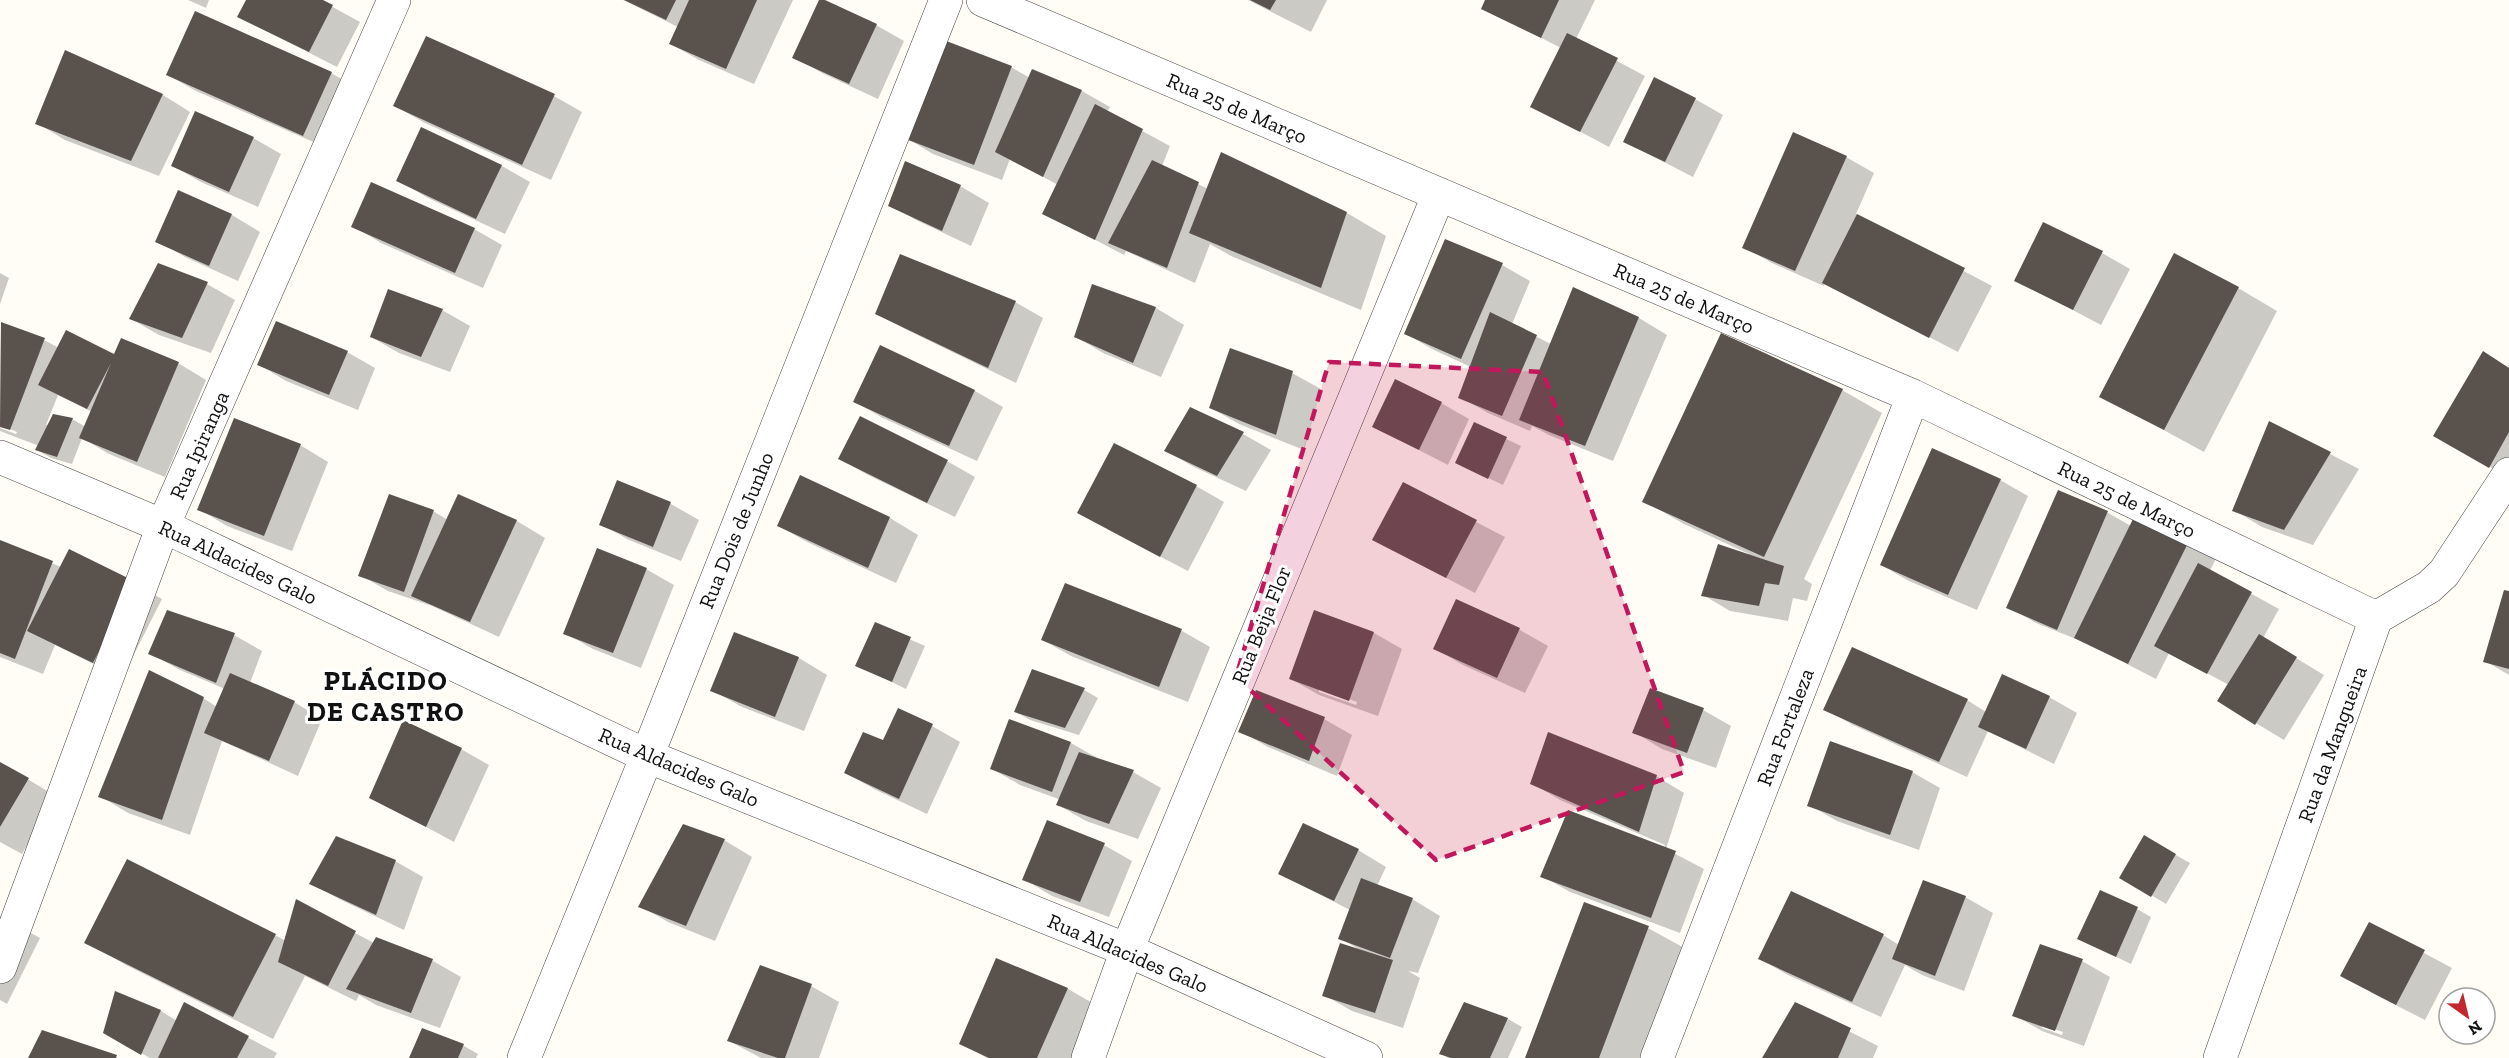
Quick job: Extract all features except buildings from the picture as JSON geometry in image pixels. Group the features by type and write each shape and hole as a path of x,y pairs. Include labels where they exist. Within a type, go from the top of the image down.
{"street":[{"name":"Rua Ipiranga","path":"0,967 163,526 394,0"},
{"name":"Rua Dois de Junho","path":"524,1058 647,756 946,0"},
{"name":"Rua 25 de Março","path":"993,2 1913,396 2376,618"},
{"name":"Rua Beija Flor","path":"1088,1058 1127,950 1439,194"},
{"name":"Rua Fortaleza","path":"1657,1058 1913,396"},
{"name":"Rua Aldacides Galo","path":"0,458 163,526 647,756 1127,950 1366,1058"},
{"path":"2376,618 2429,587 2444,573 2509,474"},
{"name":"Rua da Mangueira","path":"2220,1058 2376,618"}],"highlighted area":[{"path":"1329,362 1543,372 1684,772 1436,860 1236,677"}],"district":[{"name":"PLÁCIDO DE CASTRO","path":"386,696"}]}
